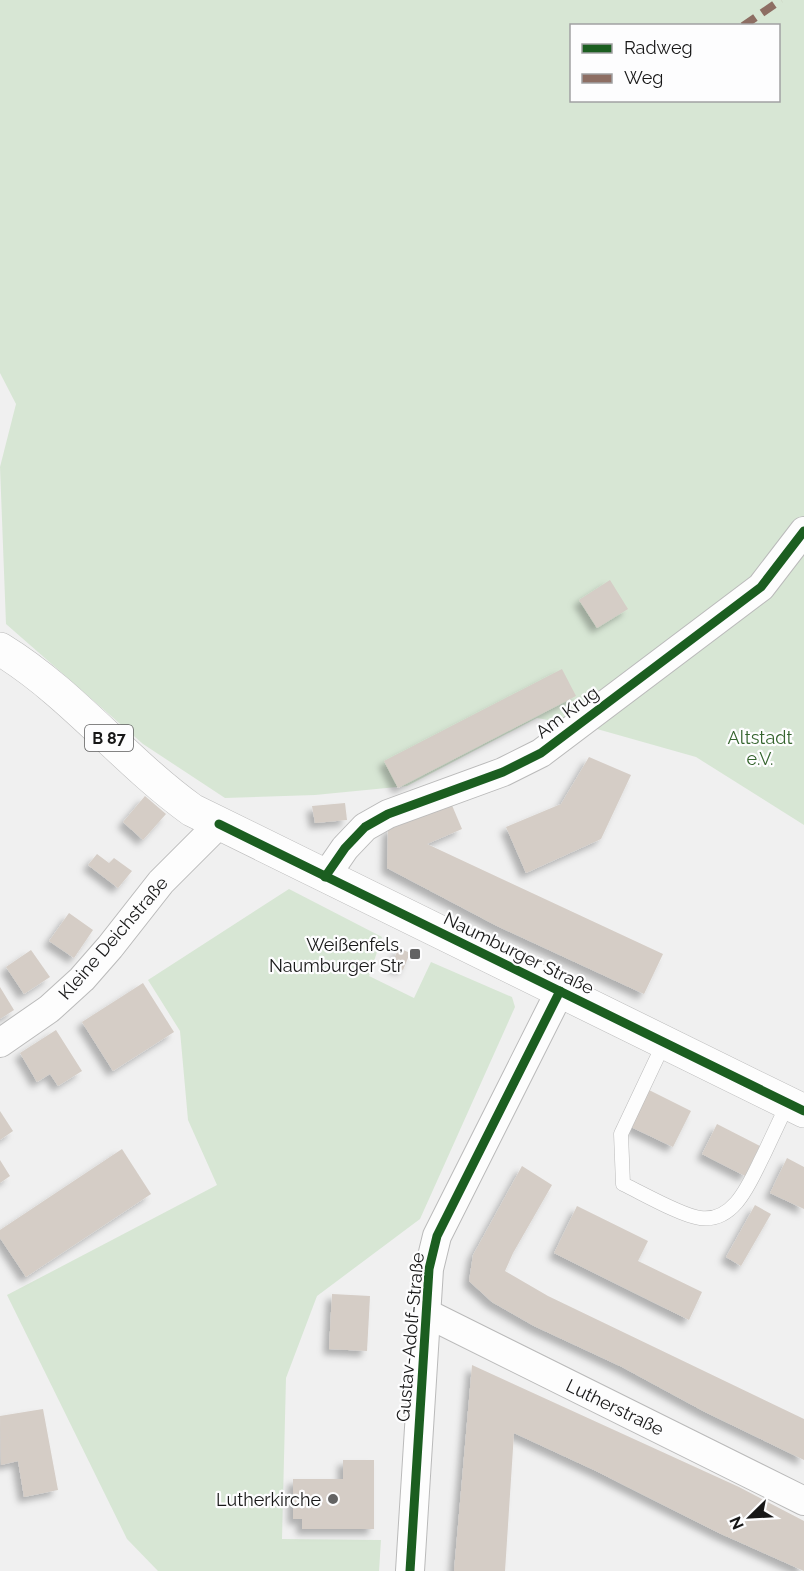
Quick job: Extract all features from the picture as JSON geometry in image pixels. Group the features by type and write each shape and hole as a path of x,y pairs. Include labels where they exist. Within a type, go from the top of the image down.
{"main road":[{"name":"Naumburger Straße","path":"0,649 46,681 168,792 192,810 796,1107"}],"street":[{"name":"Am Krug","path":"325,877 345,848 365,827 388,814 504,772 541,753 761,587 804,531"},
{"name":"Kleine Deichstraße","path":"0,1043 49,1009 82,979 161,882 219,824"},
{"name":"Gustav-Adolf-Straße","path":"410,1571 429,1269 436,1236 560,991"},
{"name":"Lutherstraße","path":"426,1313 804,1501"}],"lane":[{"path":"664,1043 621,1134 623,1184 693,1217 709,1218 718,1215 728,1210 742,1197 796,1107"}],"green space":[{"name":"Altstadt e.V.","path":"0,0 804,0 804,825 696,757 597,729 537,718 407,786 315,795 225,798 143,744 6,624 0,467 16,404 0,373"},
{"path":"289,889 382,937 369,976 414,998 431,962 512,997 515,1007 420,1219 317,1296 286,1378 282,1539 381,1540 379,1571 158,1571 127,1539 7,1295 217,1185 188,1120 180,1031 148,980"}],"building":[{"path":"610,580 628,609 597,628 579,600"},
{"path":"562,669 576,696 398,788 384,761"},
{"path":"589,757 631,775 601,839 526,873 506,827 561,804"},
{"path":"145,796 166,814 143,840 123,822"},
{"path":"345,803 347,820 315,823 312,806"},
{"path":"451,803 462,829 427,844 663,954 644,994 497,926 387,868 388,829"},
{"path":"97,854 109,863 114,858 132,871 118,888 88,865"},
{"path":"69,913 93,930 74,958 49,941"},
{"path":"399,948 410,953 403,970 391,965"},
{"path":"31,950 50,977 24,994 6,967"},
{"path":"143,983 174,1032 113,1071 82,1022"},
{"path":"0,987 14,1010 0,1019"},
{"path":"56,1030 82,1071 58,1086 50,1074 37,1082 20,1053"},
{"path":"649,1090 691,1111 673,1147 631,1127"},
{"path":"0,1111 13,1131 0,1140"},
{"path":"717,1124 760,1146 745,1176 702,1154"},
{"path":"122,1149 151,1194 26,1277 0,1238 0,1230"},
{"path":"787,1158 804,1167 804,1209 770,1193"},
{"path":"0,1160 10,1176 0,1183"},
{"path":"522,1166 552,1185 505,1271 548,1296 804,1419 804,1460 705,1412 622,1367 534,1326 492,1302 469,1281 473,1255"},
{"path":"755,1205 771,1214 741,1266 726,1257"},
{"path":"577,1206 648,1241 638,1261 702,1292 689,1320 554,1253"},
{"path":"332,1294 370,1296 367,1351 329,1349"},
{"path":"472,1365 739,1487 804,1521 804,1571 719,1533 594,1470 514,1433 505,1571 454,1571"},
{"path":"43,1409 58,1490 24,1497 18,1461 1,1465 0,1416"},
{"name":"Lutherkirche","path":"343,1460 374,1460 374,1529 302,1529 302,1519 293,1519 293,1479 343,1479"}],"marked path":[{"path":"746,24 781,0"}],"cycle path":[{"path":"325,877 345,848 365,827 388,814 503,772 541,753 761,587 804,531"},
{"path":"219,824 804,1111"},
{"path":"410,1571 429,1269 437,1236 560,991"}],"place":[{"name":"Weißenfels, Naumburger Str","path":"415,954"},
{"name":"Lutherkirche","path":"333,1499"}]}
